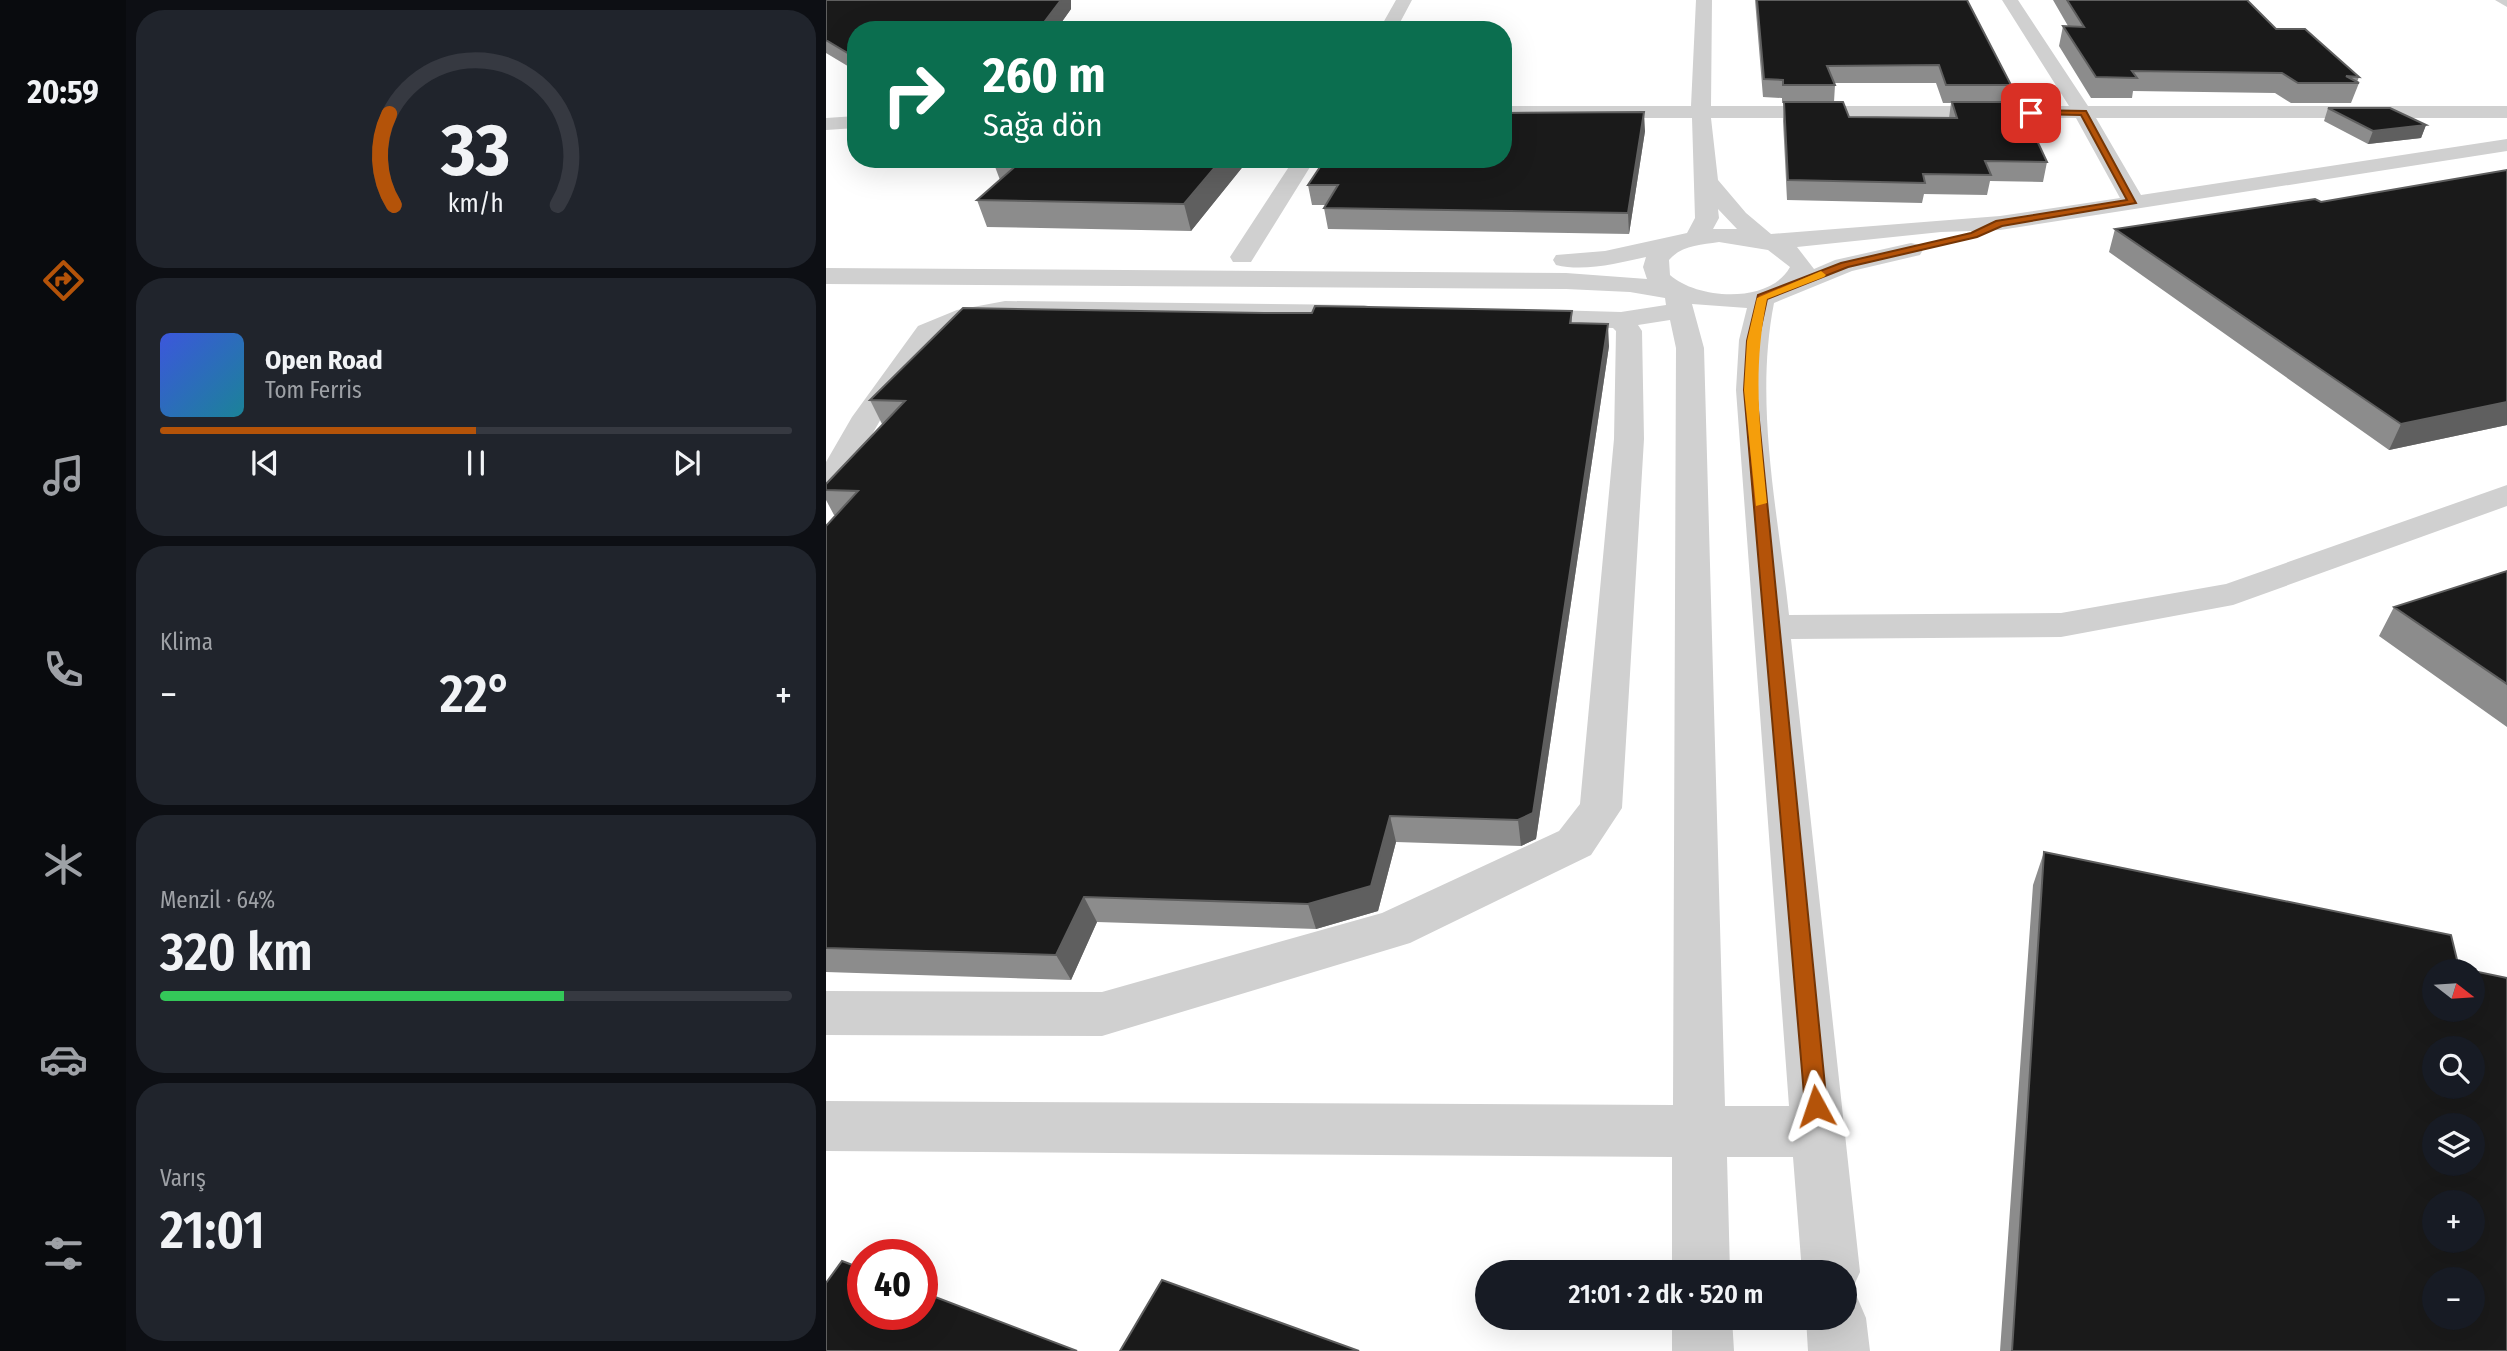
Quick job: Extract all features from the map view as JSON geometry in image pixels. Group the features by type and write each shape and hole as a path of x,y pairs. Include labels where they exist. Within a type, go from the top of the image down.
{"street":[{"path":"1392,21 1404,0"},
{"path":"1701,1260 1690,348 1678,301 1653,272 1653,261 1662,251 1687,241 1707,218 1701,111 1704,0"},
{"path":"2010,0 2083,113 2133,201"},
{"path":"1512,112 2507,112"},
{"path":"826,124 847,123"},
{"path":"826,253 1522,262 1605,258 1719,235 1765,241 1813,239 1963,223 2000,223 2507,145"},
{"path":"1242,257 1299,168"},
{"path":"1707,181 1738,218 1765,241 1790,252 1802,267 1799,278 1775,293 1753,341 1750,390 1831,1260"},
{"path":"1499,317 1620,320 1678,301 1723,301 1775,293 1844,265 1974,235 2000,223"},
{"path":"826,276 1566,281 1630,284 1678,301"},
{"path":"826,489 867,417 928,332 966,316 1005,309 1390,314"},
{"path":"826,1013 1102,1014 1393,929 1575,843 1601,808 1629,439 1629,331 1620,320"},
{"path":"1772,626 2074,623 2233,594 2507,495"},
{"path":"826,1126 1698,1134 1819,1132"},
{"path":"1702,1330 1703,1351"},
{"path":"1837,1330 1839,1351"}],"building":[{"path":"826,0 1061,0 1045,21 847,21 847,53 826,40"},
{"path":"1757,0 1967,0 2011,85 1946,85 1939,65 1827,66 1835,85 1783,85 1783,80 1764,79"},
{"path":"2067,0 2247,0 2276,29 2305,29 2359,77 2346,76 2359,83 2298,83 2282,73 2132,71 2137,78 2096,77 2063,26 2084,27"},
{"path":"1784,102 1843,102 1849,117 1957,118 1952,102 2019,102 2047,162 1985,161 1991,175 1923,174 1925,183 1788,180"},
{"path":"2328,108 2390,108 2426,125 2373,131"},
{"path":"1644,112 1628,213 1324,208 1338,185 1308,185 1319,168 1512,168 1512,113"},
{"path":"1013,168 1214,168 1184,204 977,200"},
{"path":"2507,170 2507,402 2401,424 2115,229 2315,199 2321,202"},
{"path":"1315,306 1572,311 1570,323 1608,324 1533,813 1518,820 1390,816 1371,886 1308,904 1084,897 1056,955 826,948 826,526 858,491 826,490 826,484 905,401 870,400 963,308 1312,313"},
{"path":"2507,571 2507,684 2394,607"},
{"path":"2044,852 2451,935 2457,959 2422,959 2422,1022 2485,1022 2485,973 2507,978 2507,1351 2012,1351"},
{"path":"842,1261 847,1263 847,1330 938,1330 938,1298 1077,1351 826,1351 826,1283"},
{"path":"1162,1280 1359,1351 1120,1351"}],"slow traffic":[{"path":"1761,503 1750,390 1753,341 1762,298 1821,275"}],"route":[{"path":"1816,1106 1750,390 1753,341 1762,298 1844,265 1974,235 2000,223 2133,201 2083,113 2031,113"}]}
